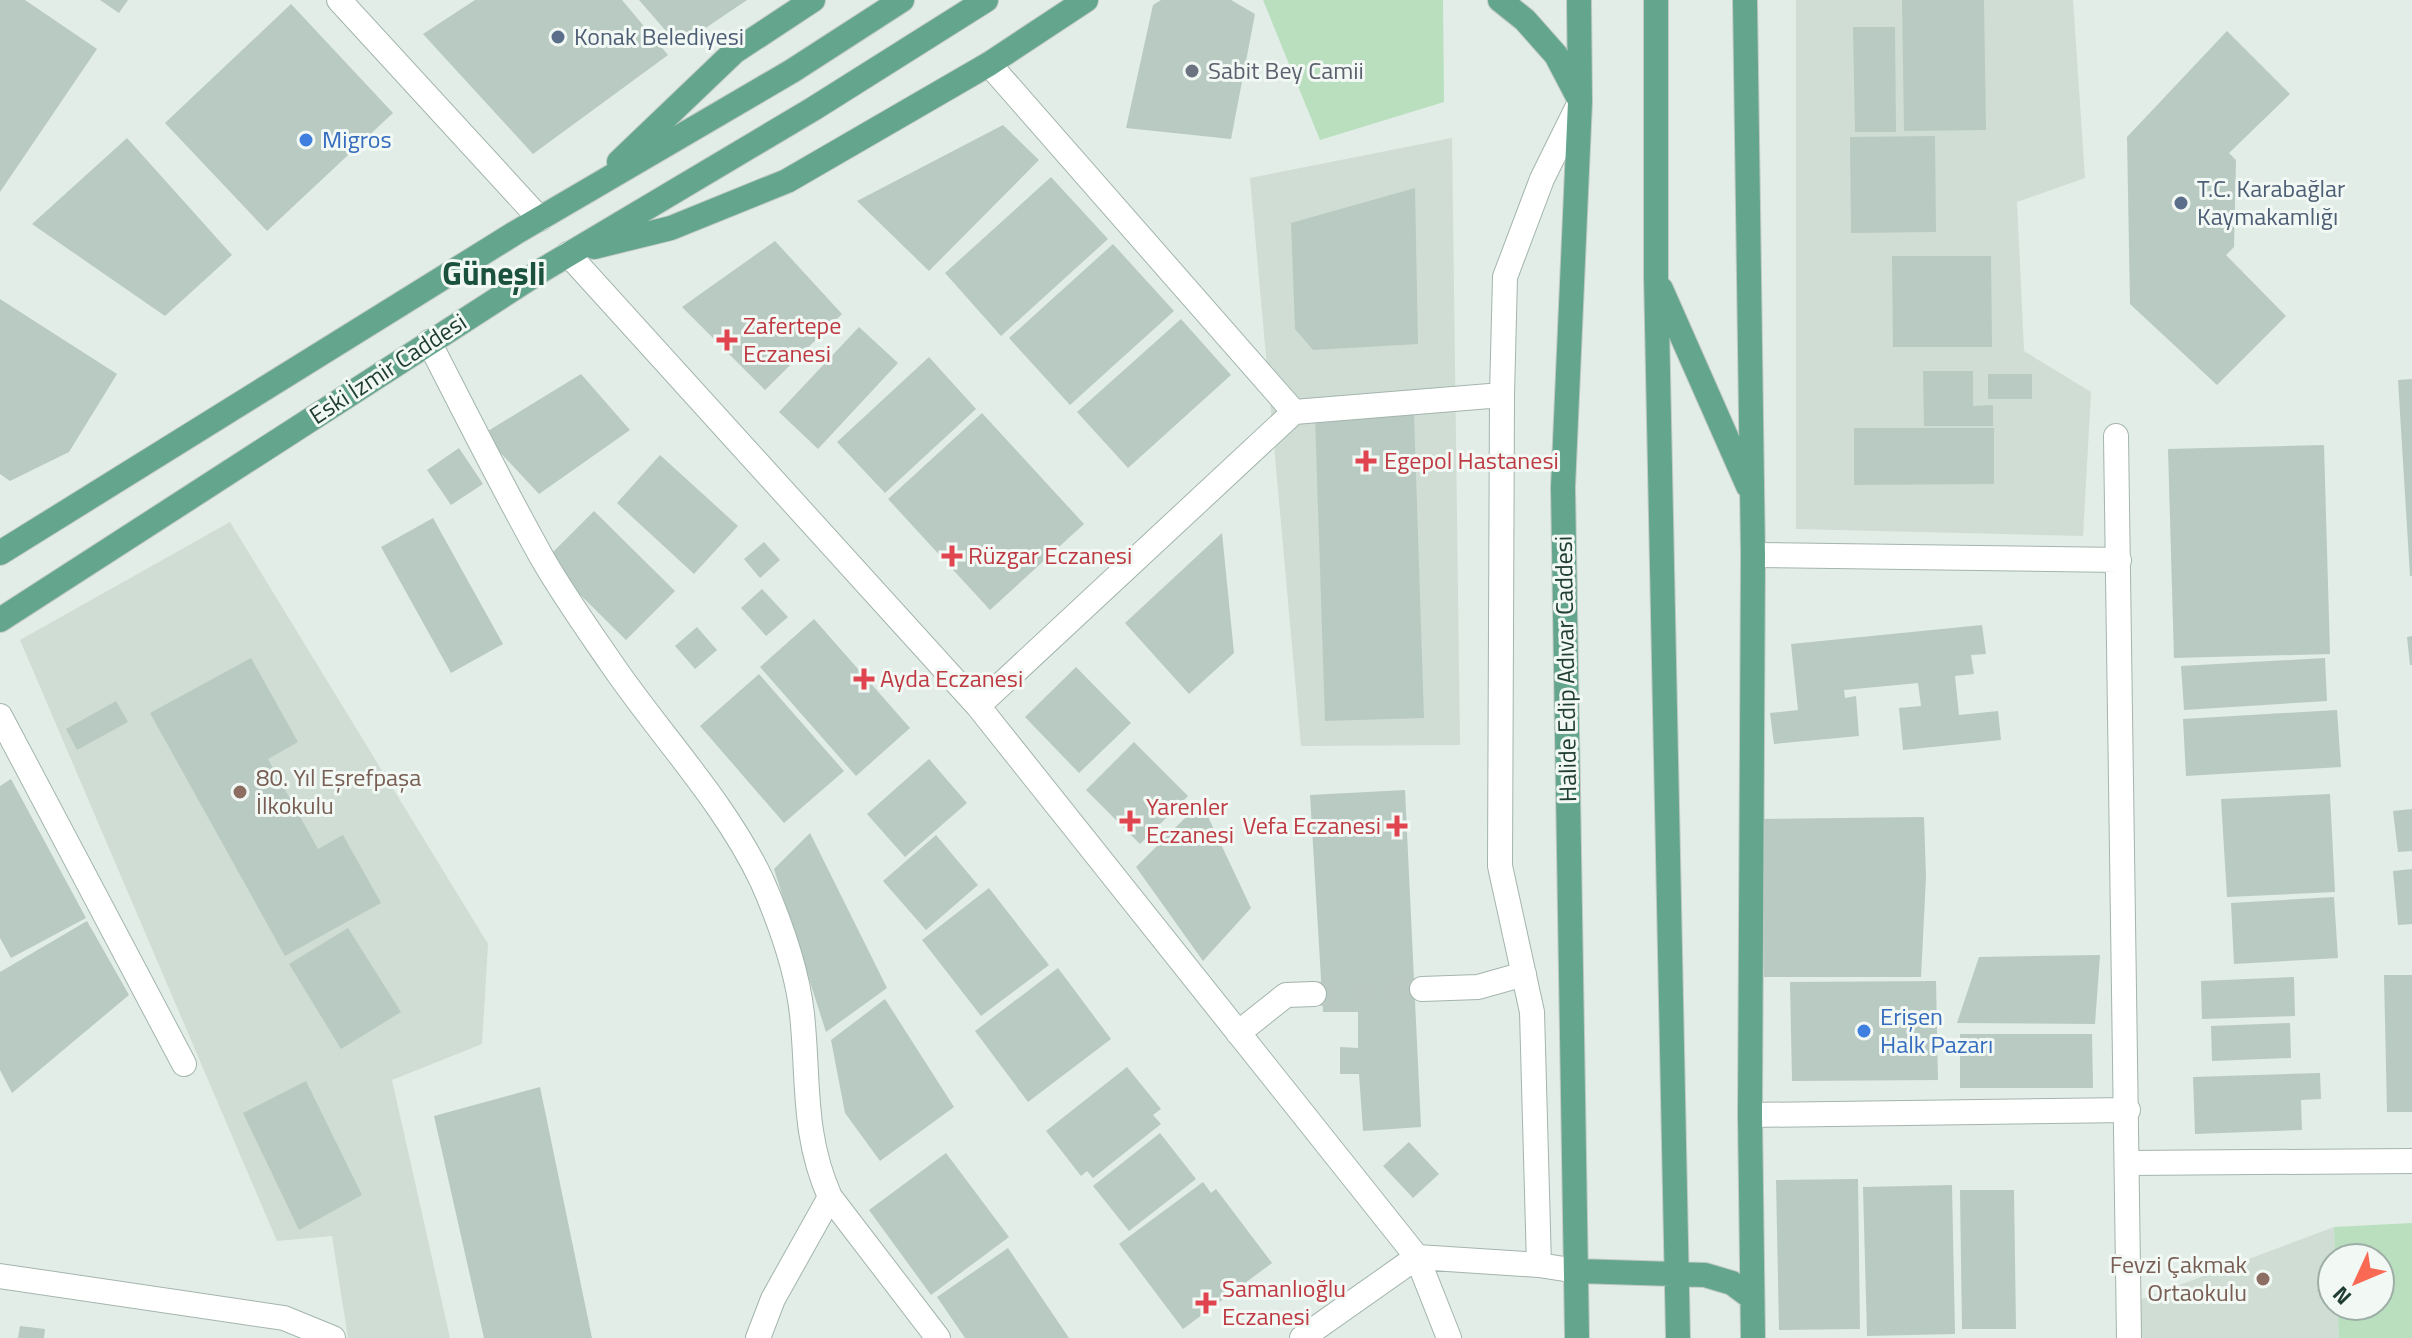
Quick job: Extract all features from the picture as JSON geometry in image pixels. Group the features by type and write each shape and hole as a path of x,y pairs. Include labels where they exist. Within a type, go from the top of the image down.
{"main road":[{"path":"590,190 734,52 813,0"},
{"name":"Eski İzmir Caddesi","path":"0,553 540,219 792,71 902,0"},
{"name":"Eski İzmir Caddesi","path":"0,620 568,254 813,109 986,0"},
{"path":"568,254 671,228 787,181 989,64 1086,0"},
{"path":"1500,0 1525,20 1556,55 1580,102"},
{"name":"Halide Edip Adıvar Caddesi","path":"1577,1338 1563,487 1580,102 1579,0"},
{"path":"1656,0 1656,276 1678,1338"},
{"path":"1745,0 1753,555 1750,1115 1753,1338"},
{"path":"1656,276 1752,495"},
{"path":"1577,1271 1705,1275 1732,1283 1752,1298"}],"street":[{"path":"339,0 540,219"},
{"path":"989,64 1294,412"},
{"path":"1539,1265 1532,1012 1500,866 1505,277 1542,179 1580,102"},
{"path":"568,254 978,706 1417,1257 1449,1338"},
{"path":"429,342 543,559 612,665 720,811 761,879 792,964 802,1012 807,1106 815,1161 830,1197 938,1338"},
{"path":"978,706 1294,412 1502,395"},
{"path":"2116,436 2129,1338"},
{"path":"1753,555 2119,560"},
{"path":"0,716 184,1064"},
{"path":"1422,989 1478,987 1524,974"},
{"path":"1238,1033 1286,995 1314,994"},
{"path":"1750,1115 2128,1110"},
{"path":"2128,1163 2412,1161"},
{"path":"758,1338 773,1299 830,1197"},
{"path":"1302,1338 1417,1257 1539,1265 1577,1271"},
{"path":"0,1276 284,1318 333,1338"}],"shaded area":[{"path":"1796,0 2073,0 2085,178 2017,202 2024,351 2091,392 2083,536 1796,529"},
{"name":"Egepol Hastanesi","path":"1452,138 1460,745 1301,746 1250,178"},
{"name":"80. Yıl Eşrefpaşa İlkokulu","path":"230,522 488,944 482,1044 392,1080 450,1338 348,1338 332,1236 277,1241 20,640"},
{"name":"Fevzi Çakmak Ortaokulu","path":"2334,1227 2334,1242 2316,1242 2316,1322 2338,1322 2339,1338 2138,1338 2137,1301"}],"green space":[{"path":"1263,0 1443,0 1444,102 1320,140"},
{"path":"2412,1223 2412,1338 2339,1338 2338,1322 2396,1322 2396,1242 2334,1242 2334,1227"}],"building":[{"path":"0,0 25,0 97,49 0,192"},
{"path":"100,0 128,0 119,13"},
{"path":"475,0 622,0 668,55 533,154 423,34"},
{"path":"639,0 747,0 679,46"},
{"name":"Sabit Bey Camii","path":"1161,0 1231,0 1255,14 1231,139 1126,128 1153,5"},
{"path":"1902,0 1984,0 1986,130 1904,131"},
{"path":"291,4 393,113 267,231 165,123"},
{"path":"1853,27 1895,27 1896,132 1855,132"},
{"name":"T.C. Karabağlar Kaymakamlığı","path":"2227,31 2290,94 2229,153 2236,160 2234,247 2226,255 2286,316 2217,385 2130,304 2127,137"},
{"path":"1003,125 1039,160 929,271 857,201"},
{"path":"1935,136 1936,232 1851,233 1850,137"},
{"path":"127,138 232,255 165,316 32,224"},
{"path":"1051,177 1108,239 1001,336 945,273"},
{"path":"1415,188 1418,344 1313,350 1295,329 1291,223"},
{"path":"775,241 842,314 765,390 682,307"},
{"path":"1113,244 1174,311 1070,405 1009,338"},
{"path":"1892,256 1991,256 1992,347 1893,347"},
{"path":"0,299 117,374 69,452 10,481 0,474"},
{"path":"1181,319 1231,375 1128,468 1077,412"},
{"path":"859,327 898,363 818,449 779,412"},
{"path":"929,357 976,409 885,493 837,442"},
{"path":"1923,371 1973,371 1973,406 1993,405 1993,426 1924,426"},
{"path":"581,374 630,430 539,494 483,434"},
{"path":"1988,374 2032,374 2032,399 1988,399"},
{"path":"2412,379 2412,576 2410,576 2398,380"},
{"path":"982,413 1084,524 990,610 888,499"},
{"path":"1414,414 1424,718 1325,721 1315,417"},
{"path":"1854,428 1994,428 1994,484 1854,485"},
{"path":"2324,445 2330,654 2174,658 2168,449"},
{"path":"459,448 483,484 451,505 427,470"},
{"path":"660,455 738,526 694,574 617,503"},
{"path":"594,511 675,591 626,640 545,560"},
{"path":"433,518 503,644 451,673 381,547"},
{"path":"1222,533 1234,653 1189,694 1125,623"},
{"path":"764,542 780,560 760,578 744,559"},
{"path":"762,589 788,617 766,636 741,608"},
{"path":"814,619 910,728 856,776 760,667"},
{"path":"1982,625 1986,654 1971,655 1974,674 1955,676 1959,715 1998,711 2001,740 1903,750 1899,708 1921,706 1918,683 1844,690 1845,698 1856,696 1859,736 1774,744 1770,713 1798,710 1791,644"},
{"path":"697,627 717,650 695,669 675,646"},
{"path":"2412,636 2412,665 2410,665 2407,637"},
{"path":"251,658 298,742 268,759 318,849 343,835 381,903 285,956 150,713"},
{"path":"2325,658 2327,701 2184,710 2181,666"},
{"path":"1076,667 1131,723 1079,773 1025,717"},
{"path":"759,674 844,771 784,823 700,726"},
{"path":"116,701 128,722 77,750 66,729"},
{"path":"2337,710 2341,767 2186,776 2183,719"},
{"path":"1134,742 1188,796 1140,844 1086,790"},
{"path":"929,759 967,803 905,857 867,814"},
{"path":"11,779 86,918 11,958 0,938 0,786"},
{"path":"1405,790 1421,1127 1363,1131 1359,1074 1340,1074 1340,1047 1358,1048 1358,1012 1323,1012 1310,795"},
{"path":"2330,794 2335,892 2227,897 2221,799"},
{"path":"1201,802 1251,908 1203,961 1136,867"},
{"path":"2412,809 2412,851 2398,852 2393,811"},
{"path":"1924,817 1926,877 1921,977 1764,977 1759,819"},
{"path":"810,833 887,988 826,1032 774,869"},
{"path":"936,835 978,885 926,930 883,881"},
{"path":"2412,869 2412,924 2398,925 2393,871"},
{"path":"989,888 1049,965 981,1016 922,940"},
{"path":"2334,897 2338,958 2234,964 2231,903"},
{"path":"87,921 129,995 12,1093 0,1070 0,972"},
{"path":"348,928 401,1012 341,1049 289,964"},
{"path":"2100,955 2095,1024 1957,1023 1979,957"},
{"path":"1058,968 1111,1039 1028,1102 975,1031"},
{"path":"2384,975 2412,975 2412,1112 2387,1112"},
{"path":"2294,977 2295,1016 2202,1019 2201,981"},
{"name":"Erişen Halk Pazarı","path":"1936,981 1938,1080 1792,1081 1790,982"},
{"path":"885,999 954,1107 880,1161 845,1113 831,1040"},
{"path":"2290,1023 2291,1058 2212,1061 2211,1026"},
{"path":"1960,1034 2092,1034 2093,1088 1960,1088"},
{"path":"1127,1067 1161,1109 1153,1115 1161,1124 1093,1178 1087,1171 1081,1176 1046,1131"},
{"path":"2320,1073 2321,1099 2301,1100 2302,1130 2195,1134 2193,1077"},
{"path":"306,1081 362,1195 299,1230 243,1113"},
{"path":"540,1087 592,1338 484,1338 434,1116"},
{"path":"1160,1133 1196,1179 1129,1231 1093,1186"},
{"path":"1409,1142 1439,1174 1413,1198 1383,1166"},
{"path":"946,1153 1009,1237 931,1295 869,1210"},
{"path":"1858,1179 1860,1329 1779,1330 1776,1180"},
{"path":"1203,1182 1211,1193 1216,1189 1272,1263 1183,1329 1119,1244"},
{"path":"1952,1185 1955,1334 1867,1336 1863,1187"},
{"path":"1960,1190 2014,1190 2016,1329 1962,1329"},
{"path":"1008,1248 1069,1338 965,1338 937,1297"},
{"path":"20,1326 45,1329 44,1338 18,1338"}],"tunnel":[{"path":"1314,994 1422,989"}],"place":[{"name":"Konak Belediyesi","path":"558,37"},
{"name":"Sabit Bey Camii","path":"1192,71"},
{"name":"Migros","path":"306,140"},
{"name":"T.C. Karabağlar Kaymakamlığı","path":"2181,203"},
{"name":"Zafertepe Eczanesi","path":"727,340"},
{"name":"Egepol Hastanesi","path":"1366,461"},
{"name":"Rüzgar Eczanesi","path":"952,556"},
{"name":"Ayda Eczanesi","path":"864,679"},
{"name":"80. Yıl Eşrefpaşa İlkokulu","path":"240,792"},
{"name":"Yarenler Eczanesi","path":"1130,821"},
{"name":"Vefa Eczanesi","path":"1397,826"},
{"name":"Erişen Halk Pazarı","path":"1864,1031"},
{"name":"Fevzi Çakmak Ortaokulu","path":"2263,1279"},
{"name":"Samanlıoğlu Eczanesi","path":"1206,1303"}],"district":[{"name":"Güneşli","path":"494,274"}]}
